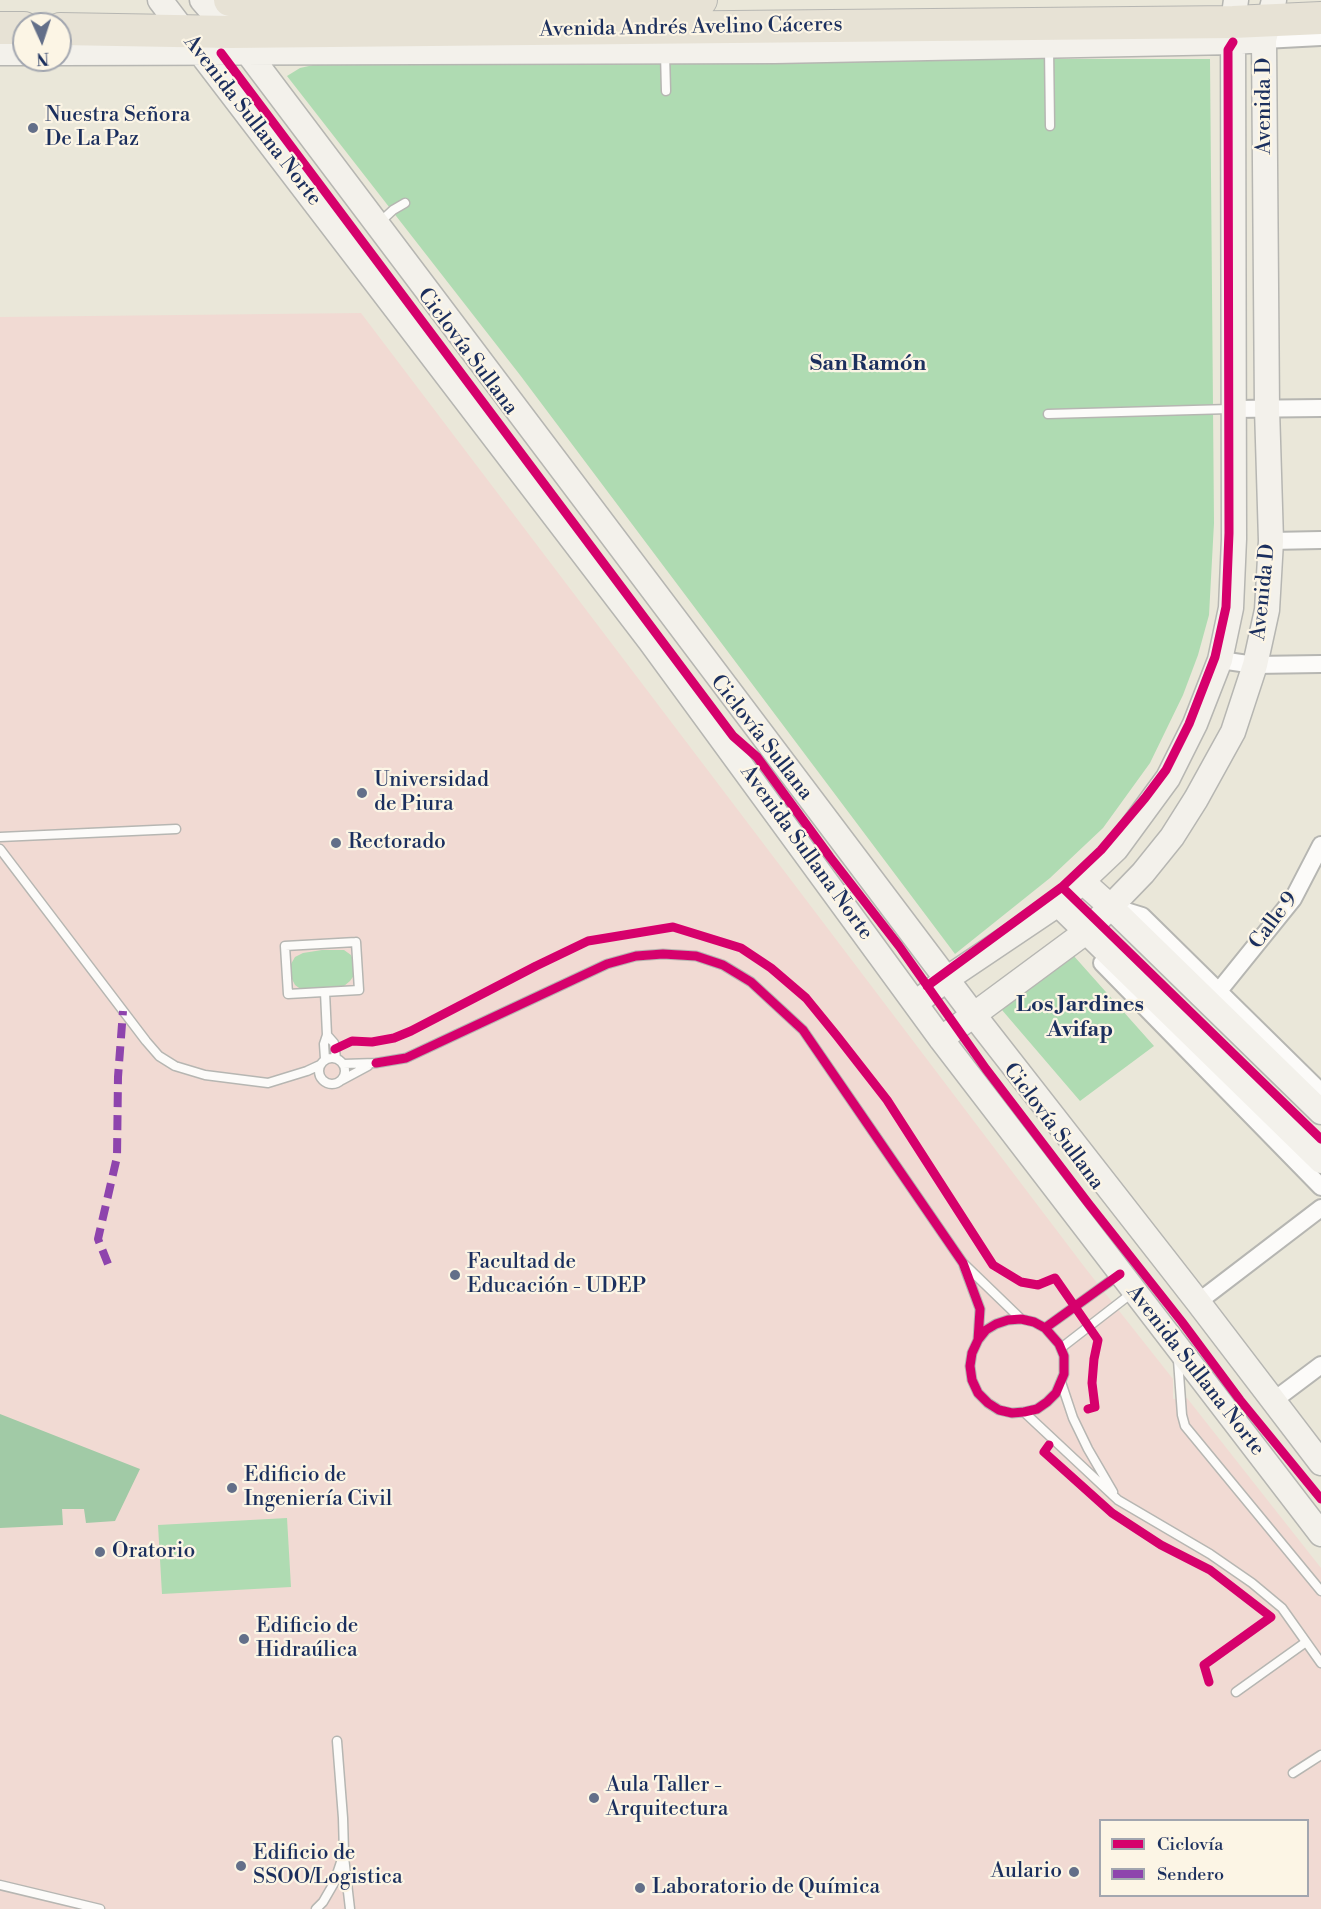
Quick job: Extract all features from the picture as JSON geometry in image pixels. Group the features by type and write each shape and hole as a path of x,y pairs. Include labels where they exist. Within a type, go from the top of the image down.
{"highway":[{"name":"Avenida Andrés Avelino Cáceres","path":"230,0 243,2 701,0"},
{"name":"Avenida Andrés Avelino Cáceres","path":"72,28 181,30 240,43 1234,22 1321,18"}],"main road":[{"name":"Avenida Sullana Norte","path":"160,0 650,641 941,1038 1127,1283 1320,1529"},
{"name":"Avenida Sullana Norte","path":"202,0 240,43 973,1014 1321,1463"},
{"name":"Avenida D","path":"941,1038 1087,930 1143,873 1172,837 1233,732 1255,665 1267,610 1271,541 1267,408 1270,20"},
{"name":"Avenida Andrés Avelino Cáceres","path":"72,53 201,54 240,43 665,52 1048,46 1234,22"},
{"name":"Avenida D","path":"916,1003 948,978 1058,904 1116,849 1168,778 1195,724 1220,660 1232,608 1234,539 1234,22"},
{"path":"1083,882 1321,1112"},
{"path":"1058,904 1321,1161"}],"street":[{"path":"1270,20 1321,37"},
{"path":"1233,409 1321,408"},
{"path":"1271,541 1321,540"},
{"path":"1220,660 1255,665 1321,664"},
{"name":"Calle 9","path":"1218,992 1293,899 1321,845"},
{"path":"1111,907 1142,916 1218,992 1318,1082"},
{"path":"1087,930 1097,958 1321,1187"},
{"path":"1198,1302 1321,1208"},
{"path":"1273,1401 1321,1365"}],"lane":[{"path":"1048,46 1050,126"},
{"path":"665,52 666,91"},
{"path":"378,225 393,210 405,203"},
{"path":"1048,414 1233,409"},
{"path":"0,837 176,829"},
{"path":"0,849 146,1041 159,1056 175,1066 206,1075 268,1083 299,1073 322,1062 376,1063"},
{"path":"356,942 359,990 325,992 288,994 285,946 356,942"},
{"path":"299,1073 317,1077 330,1084 341,1081 358,1070 376,1063 406,1058 607,964 636,956 663,954 696,956 723,965 751,982 802,1030 963,1263 1021,1319"},
{"path":"325,992 327,1035 319,1075 325,1082"},
{"path":"327,1035 334,1043 345,1073 341,1081"},
{"path":"963,1263 980,1309 978,1340"},
{"path":"1045,1328 1127,1283"},
{"path":"1061,1348 1127,1283"},
{"path":"1021,1319 1045,1328 1061,1348 1064,1365 1056,1393 1036,1409 1024,1412 1011,1413 999,1410 988,1403 978,1393 972,1380 970,1366 972,1353 978,1340 986,1330 1008,1320 1021,1319"},
{"path":"1177,1347 1182,1415 1185,1426 1321,1591"},
{"path":"1061,1382 1069,1409 1088,1449 1118,1500"},
{"path":"1024,1412 1118,1500 1210,1554 1252,1583 1282,1608 1321,1663"},
{"path":"1236,1692 1306,1642"},
{"path":"337,1741 350,1909"},
{"path":"1293,1773 1321,1755"},
{"path":"316,1909 334,1883 344,1853"},
{"path":"0,1885 100,1909"}],"shaded area":[{"name":"Universidad de Piura","path":"361,313 1086,1269 1173,1379 1173,1399 1187,1398 1321,1568 1321,1909 0,1909 0,317"}],"green space":[{"path":"775,59 1210,59 1214,523 1209,615 1198,655 1183,695 1150,763 1103,828 1050,878 955,954 520,375 287,76 300,68 318,64"},
{"path":"344,950 351,955 355,964 355,974 344,986 302,990 295,985 290,975 291,964 295,957 303,953"},
{"path":"1073,955 1154,1046 1080,1101 1002,1010"},
{"path":"0,1414 140,1469 115,1521 86,1523 84,1509 62,1509 63,1525 0,1528"},
{"path":"287,1518 291,1587 162,1594 158,1525"}],"marked path":[{"path":"108,1264 98,1239 117,1157 118,1077 123,1011"}],"cycle path":[{"path":"1233,42 1228,50 1229,533 1226,607 1215,657 1189,724 1166,770 1101,850 1062,887 1321,1139"},
{"name":"Ciclovía Sullana","path":"221,53 733,736 757,757 899,946 986,1069 1240,1400 1321,1499"},
{"path":"927,986 1062,887"},
{"path":"335,1049 352,1041 372,1042 394,1038 411,1031 588,941 673,927 741,948 771,968 806,998 837,1036 887,1100 993,1265 1021,1282 1038,1285 1055,1278 1098,1340 1092,1383 1095,1407 1088,1409"},
{"path":"376,1063 406,1058 607,964 636,956 663,954 696,956 723,965 751,982 803,1030 963,1263 980,1309 978,1340 972,1353 970,1366 972,1380 978,1393 999,1410 1012,1413 1037,1409 1056,1393 1064,1374 1064,1356 1059,1344 1045,1328 1021,1319 1008,1320 986,1330 978,1340"},
{"path":"1045,1328 1120,1274"},
{"path":"1049,1445 1044,1452 1112,1513 1161,1545 1210,1570 1271,1617 1204,1665 1209,1682"}],"place":[{"name":"Nuestra Señora De La Paz","path":"33,128"},
{"name":"Universidad de Piura","path":"362,793"},
{"name":"Rectorado","path":"336,843"},
{"name":"Facultad de Educación - UDEP","path":"455,1275"},
{"name":"Edificio de Ingeniería Civil","path":"232,1488"},
{"name":"Oratorio","path":"100,1552"},
{"name":"Edificio de Hidraúlica","path":"244,1639"},
{"name":"Aula Taller - Arquitectura","path":"594,1798"},
{"name":"Edificio de SSOO/Logistica","path":"241,1866"},
{"name":"Aulario","path":"1074,1872"},
{"name":"Laboratorio de Química","path":"640,1888"}],"district":[{"name":"San Ramón","path":"868,365"},
{"name":"Los Jardines Avifap","path":"1080,1018"}]}
